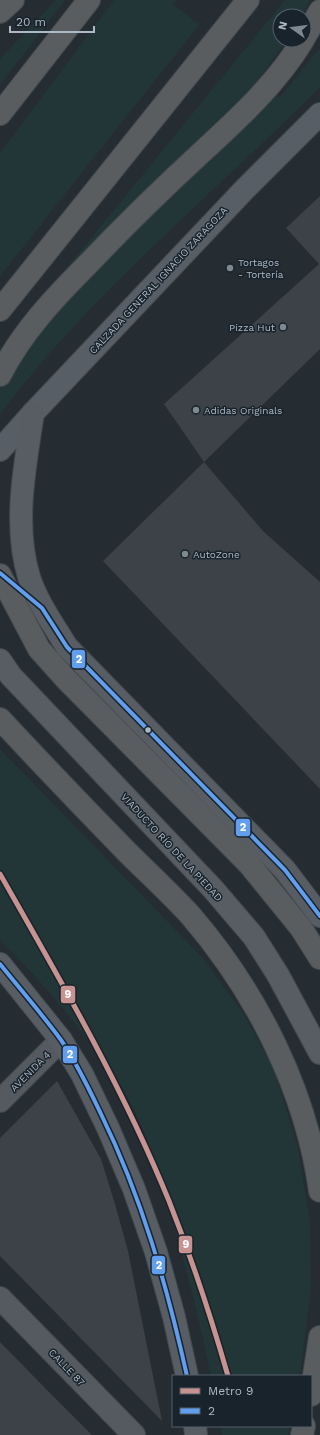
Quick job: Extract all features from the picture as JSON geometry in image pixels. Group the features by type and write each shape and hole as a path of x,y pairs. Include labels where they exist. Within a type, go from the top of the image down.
{"highway":[{"path":"0,12 12,0"},
{"path":"0,114 89,0"},
{"path":"0,310 248,0"},
{"path":"312,25 320,11"},
{"path":"0,375 10,354 54,298 119,231 260,95 298,48"},
{"path":"0,574 39,649 65,678 249,864 301,928 320,958"},
{"path":"0,719 190,916 235,975 253,1003 283,1063 299,1104 316,1160 320,1191"},
{"path":"312,1389 320,1337"}],"main road":[{"name":"CALZADA GENERAL IGNACIO ZARAGOZA","path":"0,450 33,413 244,190 320,114"},
{"path":"33,413 26,460 22,521 23,542 29,576 42,608 67,647 285,870 320,916"},
{"path":"0,574 42,608"},
{"name":"VIADUCTO RÍO DE LA PIEDAD","path":"0,660 12,676 213,889 254,937 278,975 320,1053"},
{"path":"0,964 61,1040 82,1074 108,1128 134,1189 156,1252 174,1317 186,1375"}],"street":[{"name":"AVENIDA 4","path":"0,1101 61,1040"},
{"name":"CALLE 87","path":"0,1298 134,1435"}],"green space":[{"path":"56,0 65,0 0,85 0,59"},
{"path":"114,0 176,0 173,4 199,25 0,276 0,153"},
{"path":"285,0 310,0 306,8 278,8"},
{"path":"272,16 272,48 281,48 259,79 280,97 320,48 320,87 113,285 36,369 0,414 0,350"},
{"path":"0,749 203,958 243,1013 273,1067 297,1143 310,1221 311,1288 300,1375 211,1375 189,1280 155,1160 129,1100 110,1070 88,1040 46,988 0,940"},
{"path":"221,1427 290,1427 288,1435 222,1435"}],"building":[{"path":"320,196 320,349 204,462 164,404 319,264 286,228"},
{"path":"204,462 263,531 320,582 320,789 103,561"},
{"path":"57,1081 101,1159 115,1204 128,1251 162,1421 0,1256 0,1138"},
{"path":"0,1342 46,1389 92,1435 0,1435"}],"metro line":[{"name":"9","path":"0,874 46,954 132,1117 169,1201 208,1310 228,1375"}],"transit line":[{"name":"2","path":"0,573 42,608 67,647 285,870 320,916"},
{"name":"2","path":"0,964 67,1049 78,1067 116,1146 152,1243 171,1309 187,1375"}],"place":[{"name":"Tortagos - Tortería","path":"230,268"},
{"name":"Pizza Hut","path":"283,327"},
{"name":"Adidas Originals","path":"196,410"},
{"name":"AutoZone","path":"185,554"}]}
